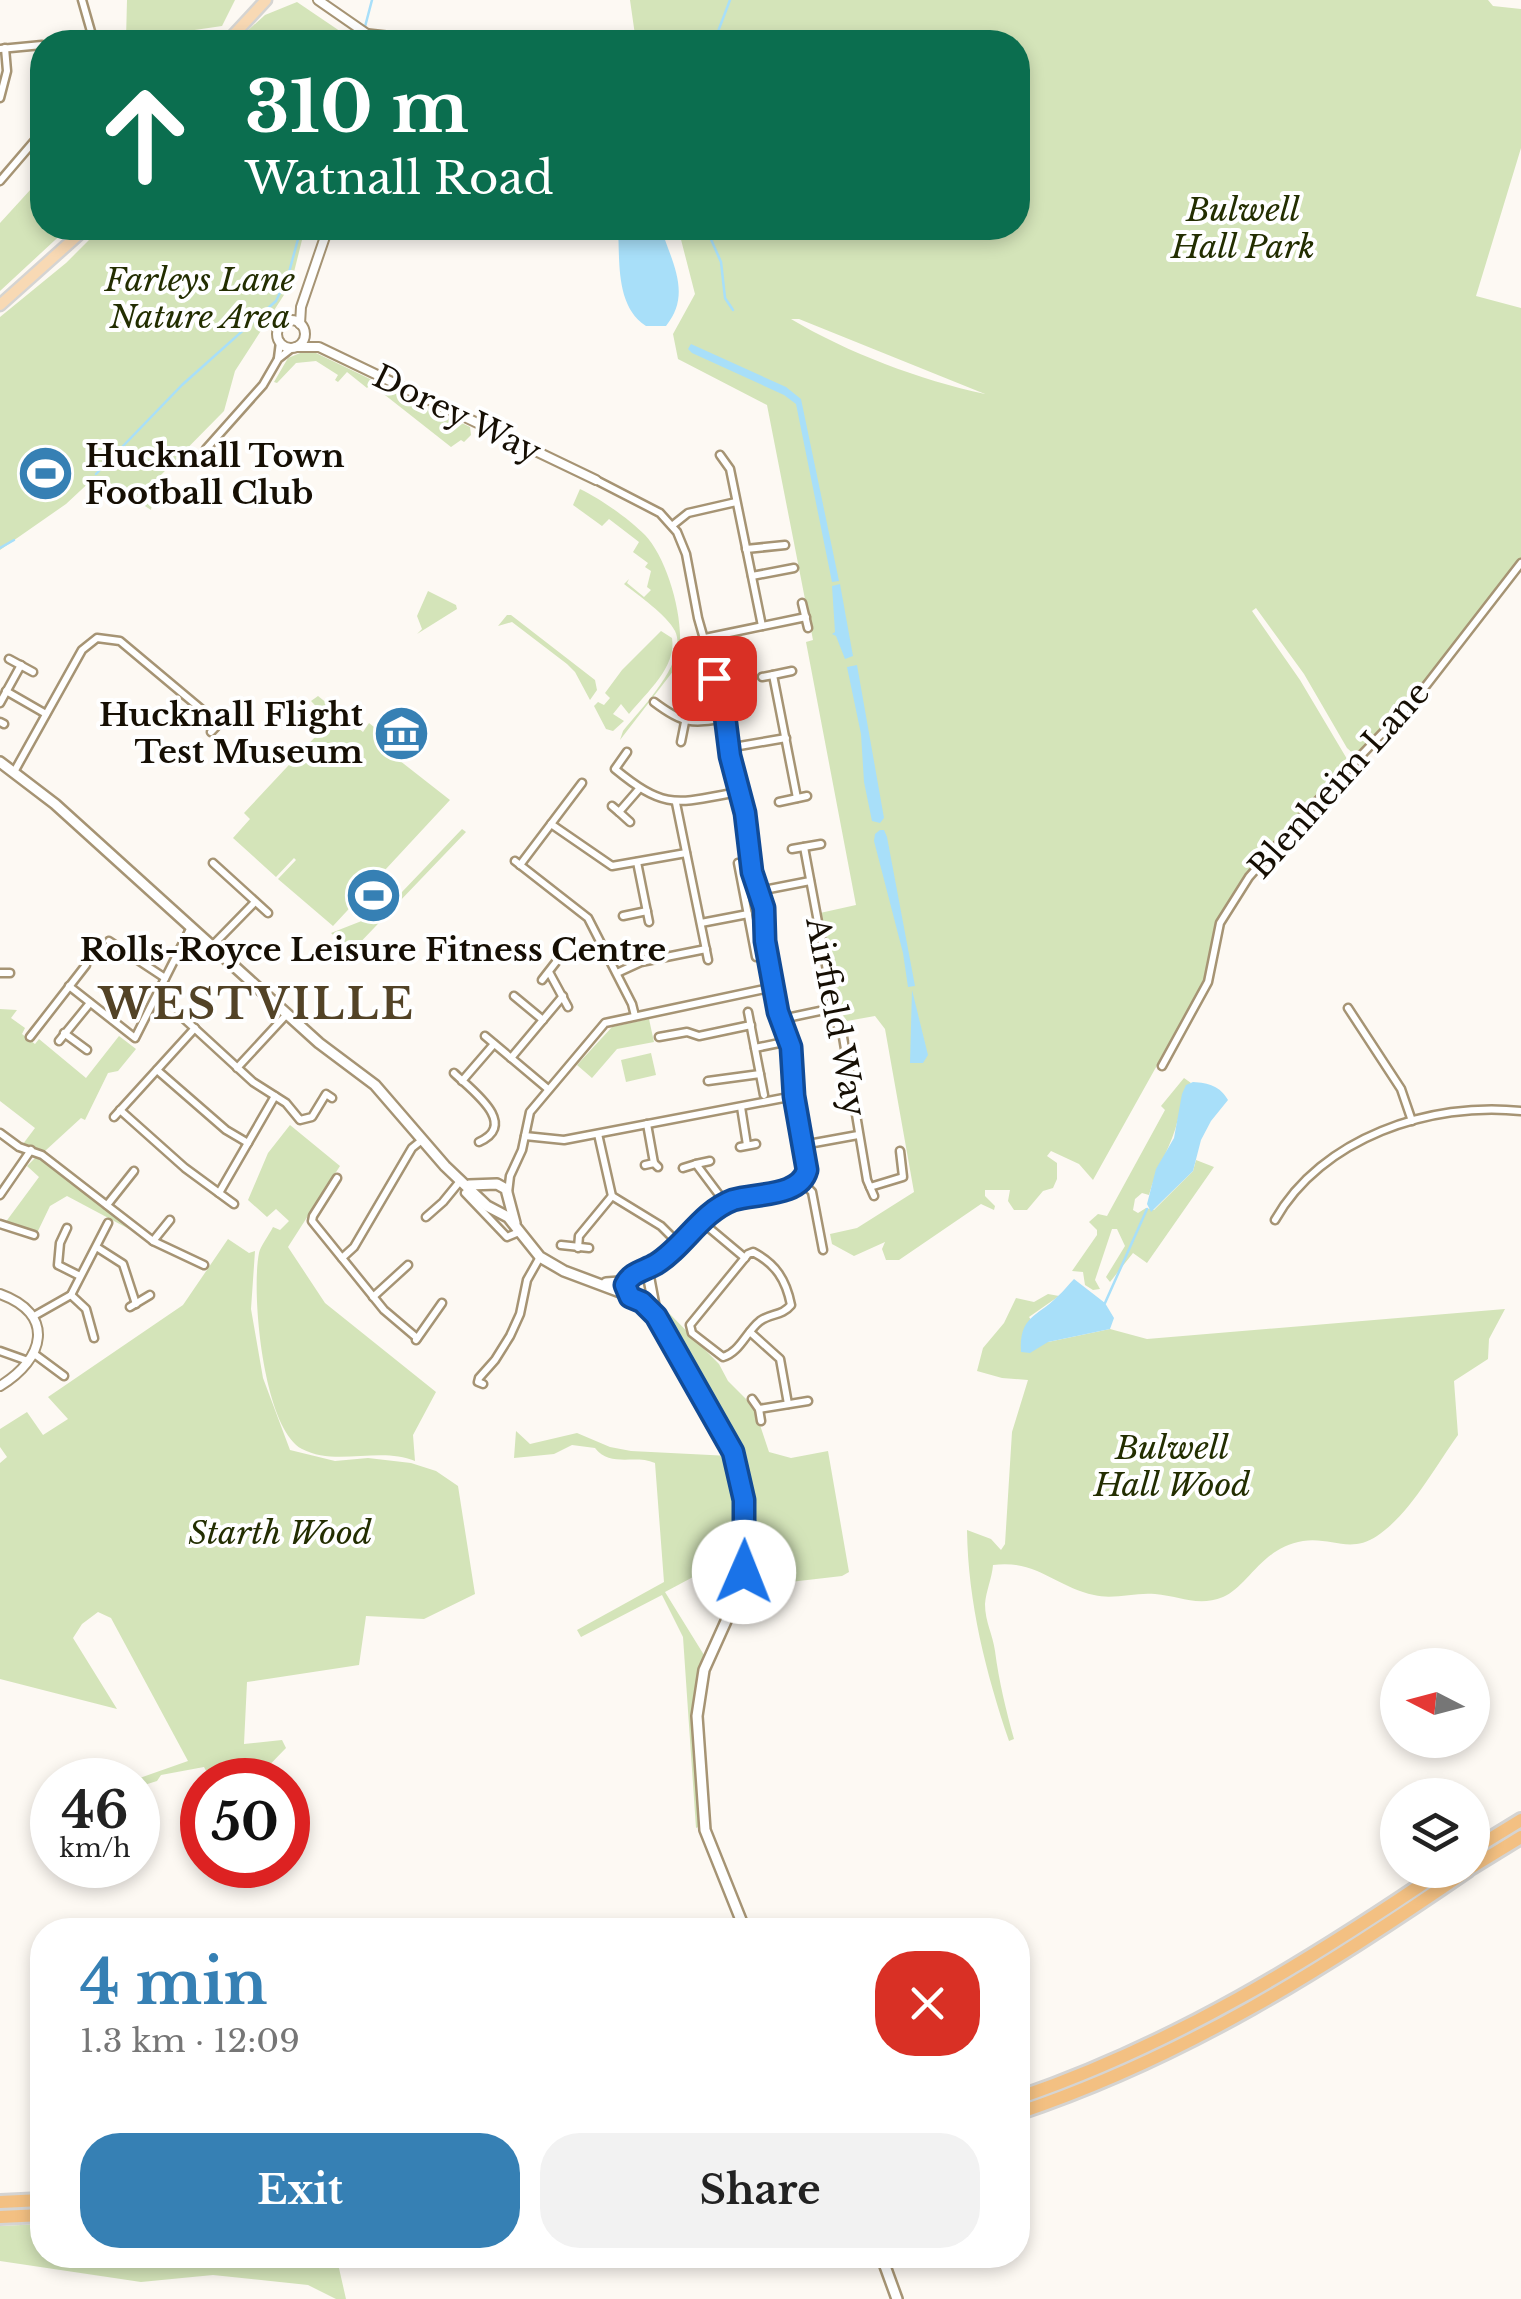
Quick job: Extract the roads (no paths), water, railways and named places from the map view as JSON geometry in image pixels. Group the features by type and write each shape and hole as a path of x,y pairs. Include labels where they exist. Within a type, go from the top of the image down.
{"highway":[{"path":"1490,1839 1521,1820"},
{"path":"1490,1856 1521,1837"},
{"path":"1030,2093 1134,2052 1222,2010 1314,1957 1417,1888"},
{"path":"1030,2108 1114,2076 1224,2025 1354,1949 1442,1888"},
{"path":"0,2202 30,2201"},
{"path":"0,2217 30,2216"}],"main road":[{"path":"239,30 266,0"},
{"path":"248,21 276,0"},
{"path":"0,304 72,240"},
{"path":"0,762 287,1014 375,1085 464,1186 518,1228 540,1257 564,1271 631,1297 656,1316"},
{"path":"464,1186 502,1186 518,1228"},
{"path":"484,1203 490,1186"},
{"path":"496,1210 504,1207 508,1195"},
{"path":"603,1283 620,1282 633,1275 646,1276 656,1316 733,1452 744,1500 744,1572 740,1590 704,1670 697,1716 705,1830 741,1918"},
{"path":"631,1297 625,1285 633,1275"},
{"path":"631,1297 644,1298 651,1285"},
{"path":"886,2268 898,2299"}],"street":[{"path":"82,0 89,30"},
{"path":"318,0 363,30"},
{"path":"0,98 6,70 2,48 30,47"},
{"path":"0,181 30,146"},
{"path":"206,449 263,385 278,359 303,340 300,307 324,240"},
{"path":"278,359 277,334 300,307"},
{"path":"283,323 292,320 302,328"},
{"name":"Dorey Way","path":"302,328 319,347 596,480"},
{"path":"280,342 294,347"},
{"name":"Dorey Way","path":"294,347 319,347"},
{"path":"720,455 730,469 762,626"},
{"path":"596,480 652,508 672,525 686,554 746,817 752,872 759,891 774,987 790,1041 794,1096 807,1170 802,1182 790,1188 726,1204 658,1263 633,1275"},
{"path":"672,525 688,514 736,502"},
{"path":"746,549 785,545"},
{"name":"Blenheim Lane","path":"1162,1066 1208,982 1220,923 1237,895 1270,852 1418,696 1521,563"},
{"path":"752,576 794,568"},
{"path":"802,603 808,628"},
{"path":"705,638 806,618"},
{"path":"14,772 86,646 97,638 125,644 219,724"},
{"path":"8,659 33,672"},
{"path":"0,703 20,665"},
{"path":"762,677 792,671"},
{"path":"773,675 798,798"},
{"path":"6,691 46,714"},
{"path":"654,702 685,722 726,718"},
{"path":"211,732 228,714"},
{"path":"681,742 685,722"},
{"path":"728,748 786,738"},
{"path":"627,752 615,769 639,789 676,803 738,792"},
{"path":"582,783 517,863 588,918 635,1016"},
{"path":"619,812 639,789"},
{"path":"780,802 807,796"},
{"path":"676,803 708,960"},
{"path":"612,806 630,822"},
{"path":"550,824 606,864 620,866 686,852"},
{"path":"792,849 821,844"},
{"name":"Airfield Way","path":"804,847 849,1070 858,1135 874,1196"},
{"path":"637,862 649,922"},
{"path":"738,863 756,957"},
{"path":"213,864 268,913"},
{"path":"759,891 810,881"},
{"path":"212,946 255,902"},
{"path":"622,916 646,911"},
{"path":"700,923 748,914"},
{"path":"70,986 135,1038 191,927"},
{"path":"109,941 165,978"},
{"path":"616,973 635,964 706,949"},
{"path":"542,980 556,962"},
{"path":"30,1037 86,965"},
{"path":"0,973 10,972"},
{"path":"549,972 568,1007"},
{"path":"508,1195 530,1112 605,1023 774,987"},
{"path":"510,1058 563,996"},
{"path":"512,1013 518,999 542,1020"},
{"path":"59,1041 90,1003"},
{"path":"782,1019 834,1008"},
{"path":"1348,1008 1401,1089 1412,1120"},
{"path":"748,1012 764,1095"},
{"path":"178,1013 237,1068 294,1110 300,1120 312,1116 329,1094"},
{"path":"237,1068 287,1014"},
{"path":"659,1037 687,1032 699,1036 751,1024"},
{"path":"195,1028 117,1114 234,1204"},
{"path":"64,1033 82,1050"},
{"path":"485,1036 548,1089"},
{"path":"755,1048 790,1041"},
{"path":"462,1081 494,1044"},
{"path":"723,1066 725,1080"},
{"path":"157,1070 226,1130 248,1143"},
{"path":"454,1072 488,1105 495,1118 491,1134 479,1142"},
{"path":"708,1081 760,1074"},
{"path":"219,1193 275,1096"},
{"path":"525,1136 564,1140 794,1096"},
{"path":"740,1106 748,1145"},
{"path":"1274,1220 1294,1190 1339,1155 1378,1133 1412,1120 1455,1111 1521,1111"},
{"path":"647,1124 652,1165"},
{"path":"0,1133 14,1144 42,1155 153,1241 204,1265"},
{"path":"598,1134 612,1196 661,1226 678,1244"},
{"path":"804,1145 858,1135"},
{"path":"342,1258 354,1247 412,1148 422,1139"},
{"path":"0,1195 31,1150"},
{"name":"Airfield Way","path":"870,1186 903,1177 900,1151"},
{"path":"683,1168 710,1160"},
{"path":"696,1164 726,1204"},
{"path":"490,1186 513,1168"},
{"path":"107,1205 134,1170"},
{"path":"337,1178 312,1221 374,1297 416,1340 424,1334 442,1303"},
{"path":"802,1182 812,1192 825,1239 823,1250"},
{"path":"426,1217 464,1186 507,1237 518,1228"},
{"path":"578,1248 579,1236 612,1196"},
{"path":"153,1241 170,1220"},
{"path":"702,1222 744,1258"},
{"path":"34,1316 71,1295 108,1223"},
{"path":"0,1224 34,1235"},
{"path":"67,1234 58,1264 80,1276"},
{"path":"561,1244 588,1248"},
{"path":"98,1248 123,1264 133,1306 150,1295"},
{"path":"758,1253 780,1272 791,1306 784,1313 762,1320 750,1332 732,1354 722,1357 692,1333 690,1325 744,1258 758,1253"},
{"path":"484,1384 478,1382 481,1374 496,1360 540,1257"},
{"path":"651,1285 658,1263"},
{"path":"374,1297 408,1265"},
{"path":"0,1294 21,1302 34,1316 38,1334 30,1357 0,1386"},
{"path":"71,1295 86,1310 97,1332"},
{"path":"750,1332 780,1360 788,1404"},
{"path":"0,1351 30,1357 64,1376"},
{"path":"752,1399 761,1421"},
{"path":"759,1409 808,1401"}],"water":[{"path":"619,240 665,240 679,290 674,314 666,326 646,326 636,317 624,295"},
{"path":"691,344 786,387 801,399 839,581 832,582 796,404 692,353 688,349"},
{"path":"840,584 853,656 845,659 832,634 832,586"},
{"path":"857,665 884,818 880,823 872,821 864,782 861,734 847,667"},
{"path":"880,830 887,837 915,986 908,987 874,841"},
{"path":"912,990 928,1055 923,1063 910,1063"},
{"path":"1193,1082 1214,1086 1228,1100 1201,1140 1193,1171 1151,1212 1147,1204 1156,1169 1174,1138 1182,1094 1186,1085"},
{"path":"1074,1279 1105,1303 1114,1318 1110,1329 1048,1342 1030,1353 1021,1352 1026,1324"}],"waterway":[{"path":"364,30 372,0"},
{"path":"719,30 730,0"},
{"path":"96,474 182,385 276,301 298,240"},
{"path":"711,240 721,262 725,298 733,310"},
{"path":"0,548 14,540"},
{"path":"1105,1303 1147,1209"}],"place":[{"name":"Hucknall Town Football Club","path":"46,474"},
{"name":"Hucknall Flight Test Museum","path":"402,733"},
{"name":"Rolls-Royce Leisure Fitness Centre","path":"373,896"}],"district":[{"name":"WESTVILLE","path":"257,1004"}],"park label":[{"name":"Bulwell Hall Park","path":"1243,228"},
{"name":"Farleys Lane Nature Area","path":"200,298"},
{"name":"Bulwell Hall Wood","path":"1172,1466"},
{"name":"Starth Wood","path":"280,1533"}]}
